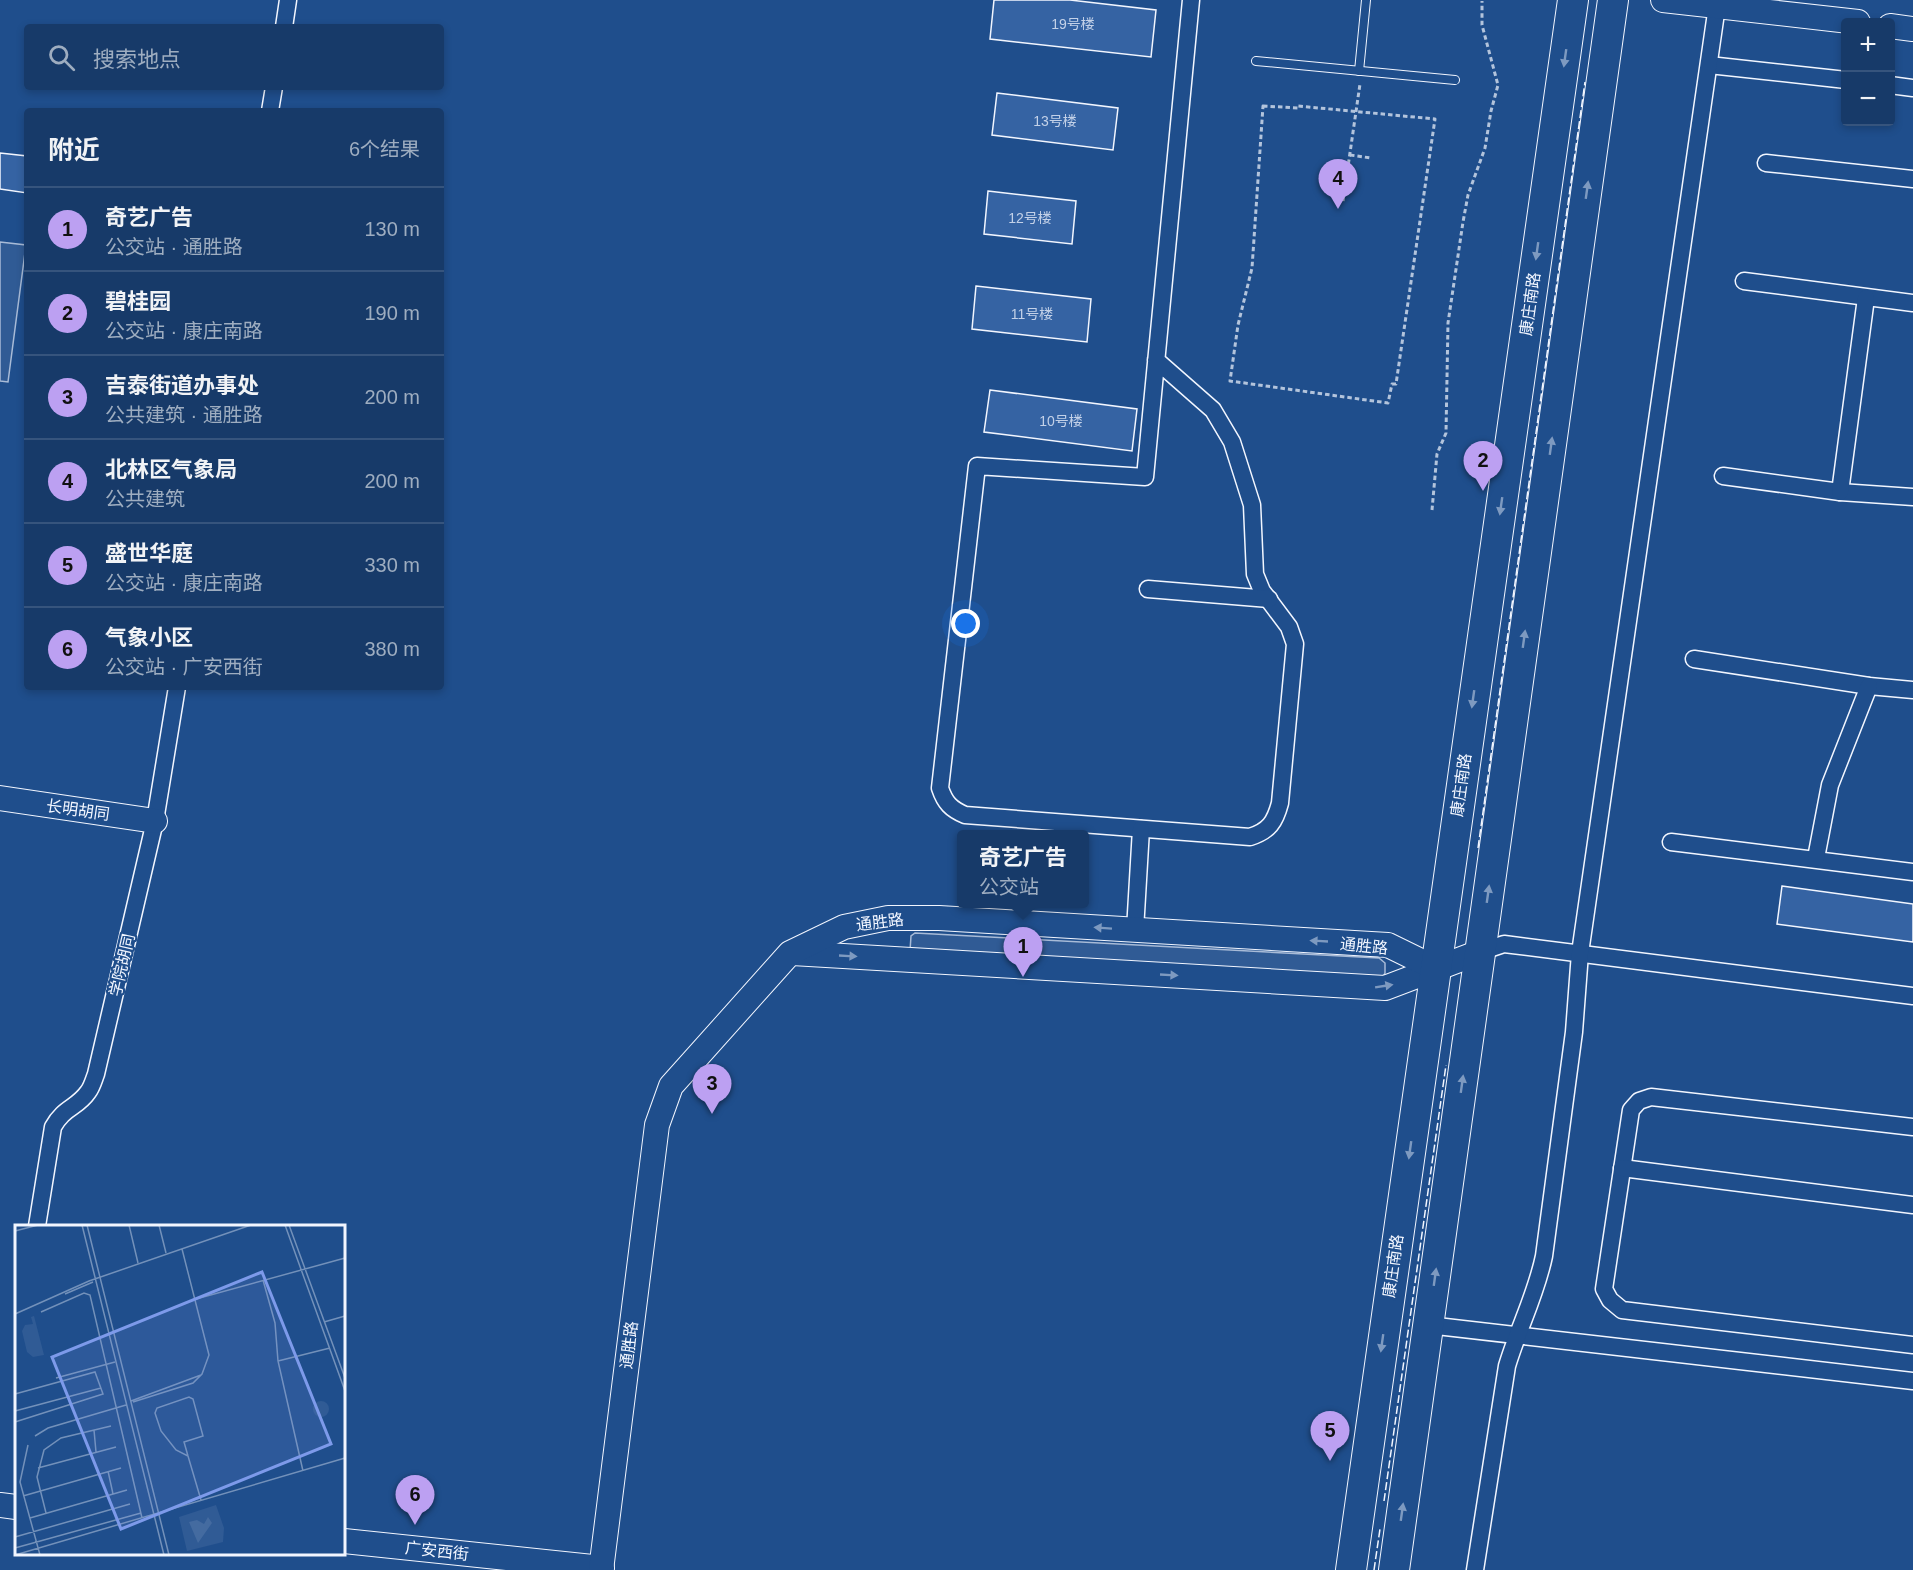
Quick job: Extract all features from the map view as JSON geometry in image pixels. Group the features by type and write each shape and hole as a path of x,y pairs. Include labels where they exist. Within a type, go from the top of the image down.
{"highway":[{"name":"康庄南路","path":"1351,1570 1573,0"},
{"path":"1394,1570 1613,0"}],"street":[{"path":"284,24 288,0"},
{"path":"1156,360 1213,410 1232,442 1252,505 1255,574 1288,627 1295,644 1280,803 1276,819 1265,832 1250,837 965,815 952,810 944,800 940,788 977,466 1144,477 1191,0"},
{"path":"1663,0 1841,20"},
{"path":"1475,1570 1507,1366 1516,1335 1538,1287 1544,1256 1574,1032 1580,953 1718,6"},
{"path":"1895,27 1913,29"},
{"path":"1709,65 1841,80"},
{"path":"1895,86 1913,88"},
{"path":"270,108 274,90"},
{"path":"1766,163 1913,179"},
{"path":"1744,281 1913,303"},
{"path":"1840,492 1866,298"},
{"path":"1724,477 1840,492 1913,497"},
{"path":"1148,589 1269,599"},
{"path":"1694,659 1869,686 1913,690"},
{"path":"1816,858 1830,786 1869,686"},
{"name":"学院胡同","path":"36,1225 53,1127 61,1113 77,1103 88,1092 96,1074 155,821 177,690"},
{"name":"长明胡同","path":"0,798 155,821"},
{"path":"1135,930 1141,829"},
{"path":"1671,842 1816,858 1913,872"},
{"name":"通胜路","path":"602,1569 657,1125 662,1105 671,1086 790,953 843,927 888,918 939,918 1388,945 1435,968"},
{"path":"1435,968 1504,944 1913,996"},
{"name":"通胜路","path":"790,953 1385,988 1435,968"},
{"path":"1913,1128 1651,1097 1639,1101 1630,1110 1605,1289 1610,1300 1622,1310 1913,1345"},
{"path":"1622,1168 1913,1205"},
{"path":"1428,1325 1913,1381"},
{"name":"广安西街","path":"345,1541 602,1569"}],"lane":[{"path":"1361,71 1366,0"},
{"path":"1256,61 1455,80"}],"path":[{"path":"1432,510 1437,454 1446,433 1448,323 1468,195 1485,148 1498,85 1482,25 1482,1"},
{"path":"1343,201 1361,71"},
{"path":"1263,106 1298,108 1298,106 1356,111 1435,119 1396,384 1392,384 1388,403 1230,381 1238,325 1252,268 1263,106"},
{"path":"1350,155 1371,158"}],"shaded area":[{"path":"0,242 24,245 24,260 8,382 0,381"},
{"path":"915,933 1379,958 1385,963 1385,973 1383,977 910,951 911,936"}],"building":[{"path":"994,0 1070,0 1156,10 1151,57 990,39"},
{"path":"997,93 1118,108 1113,150 992,135"},
{"path":"0,153 24,156 24,193 0,189"},
{"path":"988,191 1076,201 1072,244 984,234"},
{"path":"976,286 1091,299 1087,342 972,329"},
{"path":"990,390 1137,409 1132,451 984,432"},
{"path":"1782,886 1913,904 1913,942 1777,924"}],"fence":[{"path":"1478,848 1585,82"},
{"path":"1384,1501 1446,1065"},
{"path":"1374,1570 1380,1529"}],"place":[{"name":"北林区气象局","path":"1338,209"},
{"name":"碧桂园","path":"1483,491"},
{"name":"奇艺广告","path":"1023,977"},
{"name":"吉泰街道办事处","path":"712,1114"},
{"name":"盛世华庭","path":"1330,1461"},
{"name":"气象小区","path":"415,1525"}]}
